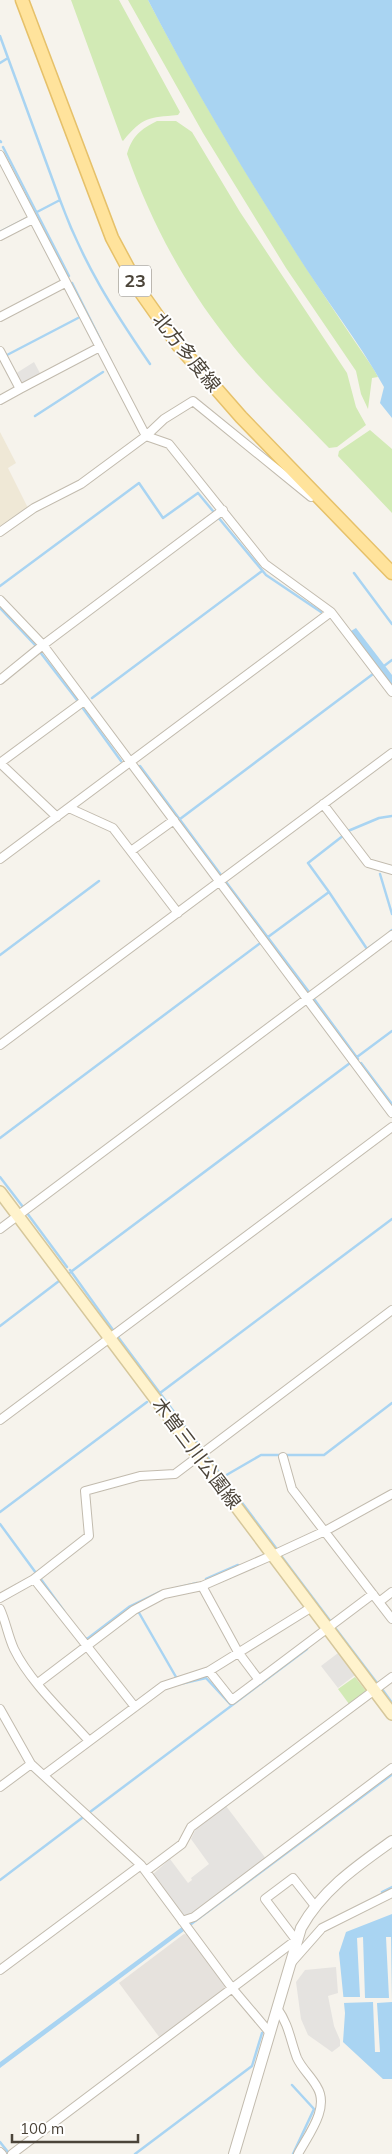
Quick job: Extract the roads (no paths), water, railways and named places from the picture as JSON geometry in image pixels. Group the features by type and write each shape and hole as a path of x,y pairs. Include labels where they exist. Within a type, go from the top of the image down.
{"main road":[{"name":"北方多度線","path":"22,0 112,238 142,294 178,345 241,417 392,572"},
{"name":"木曽三川公園線","path":"0,1192 111,1337 392,1714"}],"street":[{"path":"0,155 98,348 146,436 169,444 218,513 265,564 331,612 392,692"},
{"path":"0,236 33,219"},
{"path":"0,317 66,283"},
{"path":"0,400 98,348"},
{"path":"0,351 20,389"},
{"path":"0,532 34,508 81,484 146,436 164,420 193,401 252,452 274,466 332,512"},
{"path":"0,680 42,644 218,513"},
{"path":"0,600 42,644 392,1113"},
{"path":"0,859 331,612"},
{"path":"58,817 0,763 84,701"},
{"path":"0,1045 392,753"},
{"path":"324,804 368,863 392,870"},
{"path":"69,808 113,828 178,913"},
{"path":"131,851 174,820"},
{"path":"0,1229 392,935"},
{"path":"0,1420 392,1127"},
{"path":"1,1597 34,1579 89,1536 85,1491 140,1476 175,1474 392,1310"},
{"path":"283,1457 292,1489 392,1619"},
{"path":"38,1684 87,1644 134,1610 156,1598 164,1594 202,1586 273,1555 325,1531 392,1494"},
{"path":"34,1579 135,1707"},
{"path":"202,1586 238,1652 259,1680"},
{"path":"379,1602 392,1592"},
{"path":"208,1671 232,1700 373,1594"},
{"path":"44,1775 173,1681 208,1671 312,1607"},
{"path":"0,1609 8,1626 14,1649 38,1684 89,1741"},
{"path":"0,1970 144,1868 182,1844 191,1827 392,1677"},
{"path":"0,1709 31,1764 144,1868 232,1988 270,2033"},
{"path":"0,1787 31,1764"},
{"path":"185,1924 392,1768"},
{"path":"234,2154 301,1928 315,1906 338,1881 392,1841"},
{"path":"296,1940 265,1899 293,1878 315,1906"},
{"path":"292,1962 322,1928 392,1893"},
{"path":"12,2154 296,1940"},
{"path":"277,2008 286,2021 297,2058 318,2087 321,2098 321,2109 298,2154"}],"water":[{"path":"148,0 392,0 392,418 380,403 384,387 257,191 201,97"},
{"path":"356,628 392,675 392,686 351,631"},
{"path":"392,1771 392,1776 0,2068 0,2062"},
{"path":"392,1914 392,2079 383,2079 343,2042 345,2013 339,1953 346,1932"}],"waterway":[{"path":"0,36 8,58"},
{"path":"0,63 8,58 60,200"},
{"path":"3,147 69,276"},
{"path":"37,212 60,200 89,265 150,364"},
{"path":"0,232 27,218"},
{"path":"72,283 102,343"},
{"path":"7,355 78,318"},
{"path":"105,349 111,361"},
{"path":"35,416 103,372"},
{"path":"0,586 139,483 163,518 198,493"},
{"path":"198,493 266,575 321,612"},
{"path":"92,698 262,571"},
{"path":"354,573 392,624"},
{"path":"0,608 35,645"},
{"path":"40,652 77,700"},
{"path":"380,669 392,660"},
{"path":"180,819 373,674"},
{"path":"82,707 121,761"},
{"path":"140,766 221,875"},
{"path":"348,831 379,818 392,816"},
{"path":"268,937 329,892 308,863 344,835"},
{"path":"380,874 392,914"},
{"path":"0,955 99,881"},
{"path":"226,882 309,992"},
{"path":"329,892 367,949 381,939"},
{"path":"0,1138 259,944"},
{"path":"314,999 358,1059"},
{"path":"357,1057 392,1031"},
{"path":"68,1274 350,1063"},
{"path":"361,1063 392,1104"},
{"path":"0,1177 23,1207"},
{"path":"27,1213 67,1267"},
{"path":"160,1393 392,1219"},
{"path":"70,1270 113,1330"},
{"path":"0,1326 59,1281"},
{"path":"118,1337 201,1448"},
{"path":"0,1512 147,1402"},
{"path":"223,1477 261,1455 324,1455 392,1403"},
{"path":"206,1455 276,1548"},
{"path":"0,1524 36,1573"},
{"path":"282,1557 331,1622"},
{"path":"206,1579 238,1565"},
{"path":"40,1578 64,1611"},
{"path":"172,1589 197,1583"},
{"path":"83,1637 87,1639 129,1607 160,1592"},
{"path":"138,1611 176,1677"},
{"path":"336,1629 377,1683"},
{"path":"90,1812 307,1649"},
{"path":"180,1684 206,1678 231,1705"},
{"path":"382,1689 392,1703"},
{"path":"0,1880 82,1818"},
{"path":"382,1892 392,1887"},
{"path":"135,2154 252,2066 262,2033"},
{"path":"292,2085 314,2109 293,2154"},
{"path":"0,2142 8,2152"}]}
